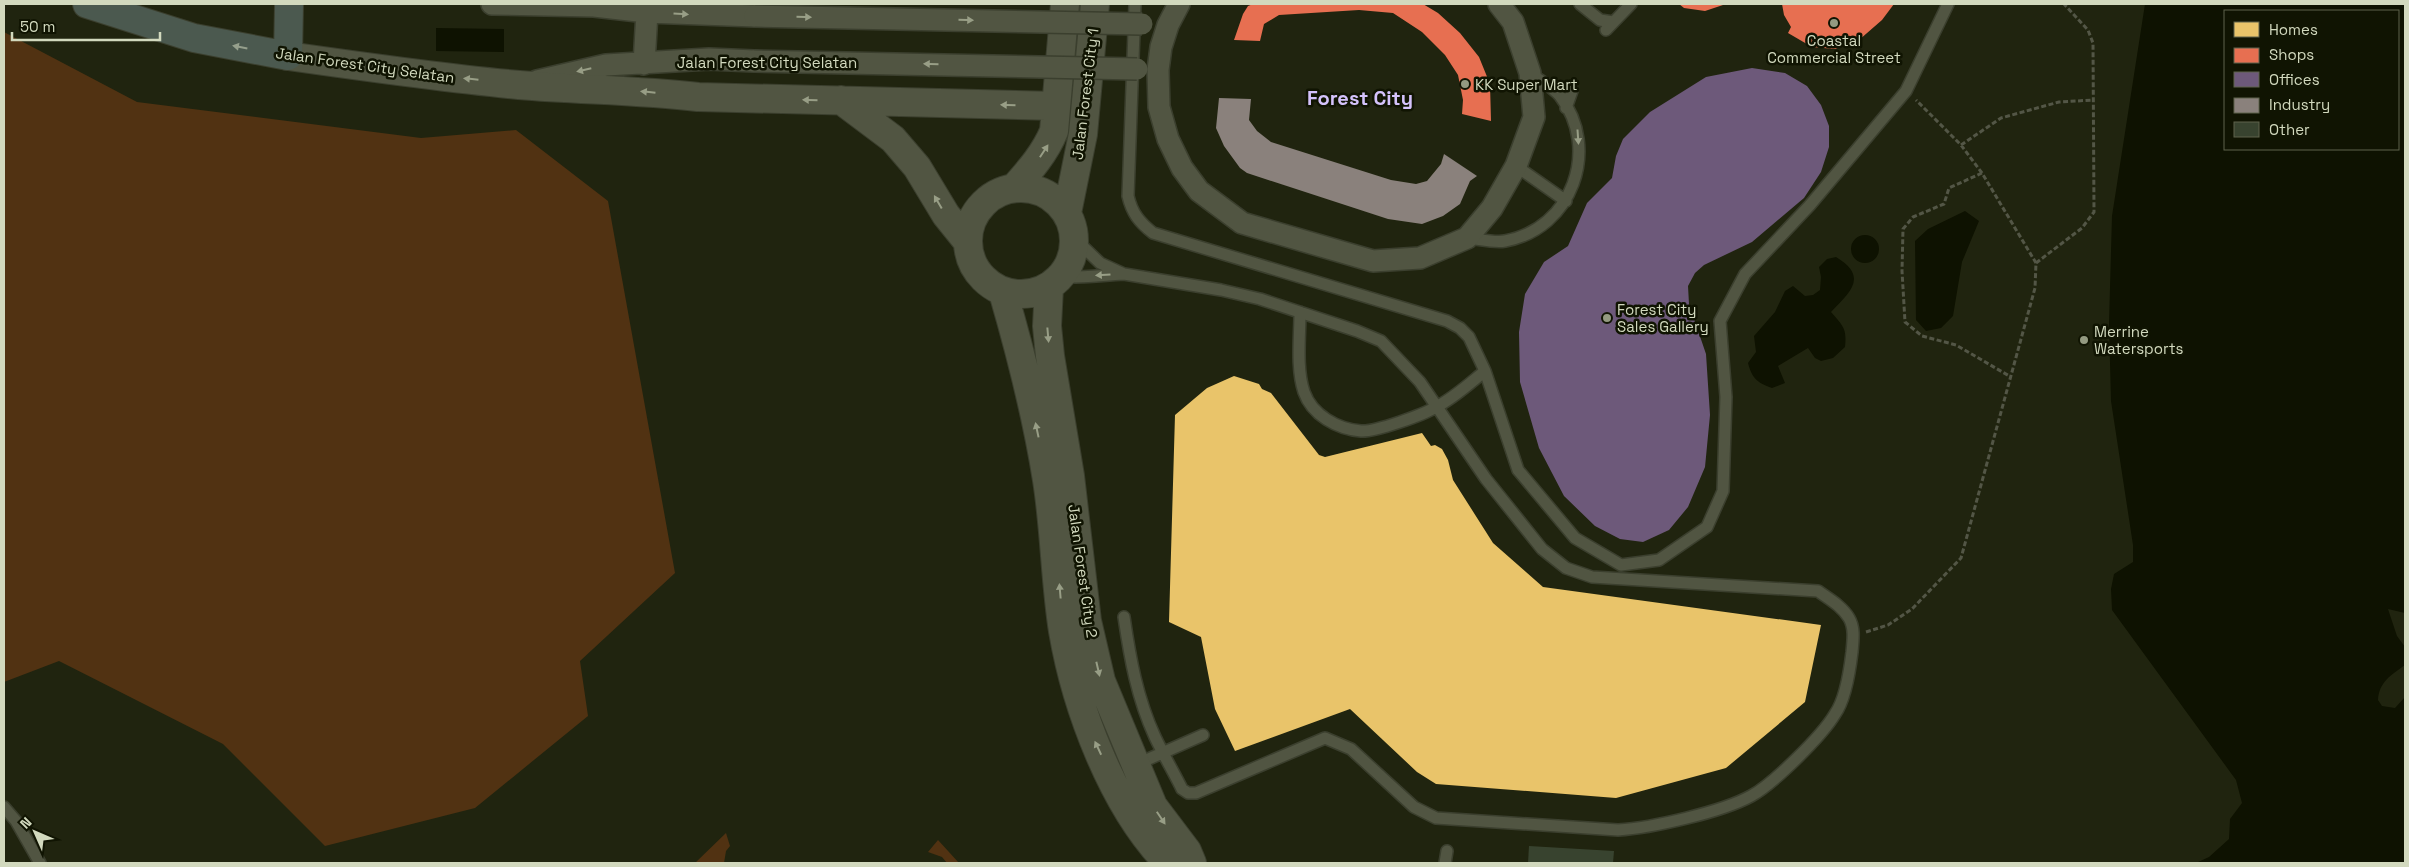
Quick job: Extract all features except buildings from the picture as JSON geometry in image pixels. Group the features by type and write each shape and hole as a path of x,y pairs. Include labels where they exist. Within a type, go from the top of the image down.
{"main road":[{"name":"Jalan Forest City Selatan","path":"86,4 194,38 288,56"},
{"path":"288,56 290,4"}],"street":[{"path":"492,4 594,6 647,12 755,16 1168,25"},
{"path":"1014,188 1035,164 1048,145 1054,131 1065,4"},
{"name":"Jalan Forest City 1","path":"1070,225 1084,134 1095,4"},
{"path":"1179,4 1168,25 1161,47 1158,70 1159,107 1168,139 1182,168 1199,190 1242,223 1373,261 1420,258 1467,238 1492,208 1516,166 1534,117 1530,72 1513,22 1499,4"},
{"path":"644,64 647,12"},
{"name":"Jalan Forest City Selatan","path":"288,56 519,85 606,65 709,59 1158,70"},
{"path":"519,85 640,91 698,97 1056,106"},
{"path":"842,100 893,139 917,167 946,215 967,241"},
{"path":"1055,282 1027,294 1003,292 991,286 977,272 969,254 967,241 970,226 976,212 986,200 999,192 1014,188 1029,188 1044,193 1057,201 1070,225"},
{"name":"Jalan Forest City 2","path":"1070,225 1073,255 1055,282 1047,326 1050,356 1070,476 1087,621 1123,771 1129,816 1150,846 1168,863"},
{"name":"Jalan Forest City 2","path":"1003,292 1021,355 1047,479 1063,631 1077,691 1093,738 1153,806 1187,851 1192,863"}],"lane":[{"path":"1135,4 1128,196 1132,210 1141,224 1153,233 1447,321 1460,328 1470,337 1486,371 1518,470 1575,538 1621,564 1659,560 1706,527 1723,491 1726,397 1720,321 1745,274 1810,205 1906,91 1948,4"},
{"path":"1580,4 1610,26 1631,4"},
{"path":"1467,238 1505,241 1540,228 1566,201 1580,166 1577,128 1560,95 1530,72"},
{"path":"1566,108 1572,91"},
{"path":"1516,166 1566,201"},
{"path":"1070,225 1100,263 1124,274"},
{"path":"1055,282 1100,274 1124,274 1221,290 1300,312 1381,341 1420,382 1513,515 1542,549 1566,568 1592,577 1818,591 1836,604 1850,619 1854,637 1850,667 1837,712 1826,727 1768,786 1750,797 1721,808 1638,829 1618,830 1436,818 1414,807 1350,749 1325,738 1196,794 1188,793 1182,789 1155,738 1139,697 1130,659 1124,617"},
{"path":"1300,312 1301,367 1304,392 1313,406 1326,420 1344,428 1362,431 1383,427 1436,407 1486,371"},
{"path":"1123,771 1203,735"},
{"path":"4,807 16,821 40,863"},
{"path":"1445,863 1447,850"}],"path":[{"path":"2036,264 2082,228 2094,212 2093,43 2088,30 2064,4"},
{"path":"1854,637 1888,625 1912,609 1960,558 2035,288 2036,264 1982,173 1961,145 1906,91"},
{"path":"1961,145 2001,118 2059,102 2093,100"},
{"path":"1982,173 1949,188 1944,204 1912,218 1903,229 1902,271 1905,322 1922,336 1956,345 2011,377"}],"shaded area":[{"path":"2145,4 2405,4 2405,613 2388,609 2397,636 2405,647 2405,665 2383,684 2378,700 2382,706 2395,708 2405,697 2404,863 2196,863 2209,857 2229,839 2230,819 2242,803 2236,780 2112,610 2111,589 2114,574 2133,562 2133,545 2111,401 2109,324 2112,216"},
{"path":"436,28 504,29 504,52 436,51"},
{"path":"4,32 137,102 421,138 516,130 608,201 675,573 580,661 588,716 475,808 325,846 223,744 59,661 4,682"},
{"path":"1965,211 1979,221 1962,262 1953,316 1941,328 1926,331 1916,320 1915,241 1928,229"},
{"path":"1865,235 1875,239 1879,249 1875,259 1865,263 1855,259 1851,249 1855,239"},
{"path":"1836,257 1852,271 1854,278 1850,291 1831,312 1845,331 1845,347 1833,358 1821,361 1815,358 1808,348 1778,366 1785,383 1772,388 1762,384 1751,373 1748,363 1756,352 1754,336 1775,312 1785,291 1793,286 1805,296 1813,295 1820,290 1821,277 1819,267 1827,259"},
{"path":"726,833 730,846 726,851 724,863 695,863"},
{"path":"938,840 959,863 947,863 942,857 928,852"}],"place":[{"name":"Coastal Commercial Street","path":"1834,23"},
{"name":"KK Super Mart","path":"1465,84"},
{"name":"Forest City Sales Gallery","path":"1607,318"},
{"name":"Merrine Watersports","path":"2084,340"}],"district":[{"name":"Forest City","path":"1360,98"}]}
